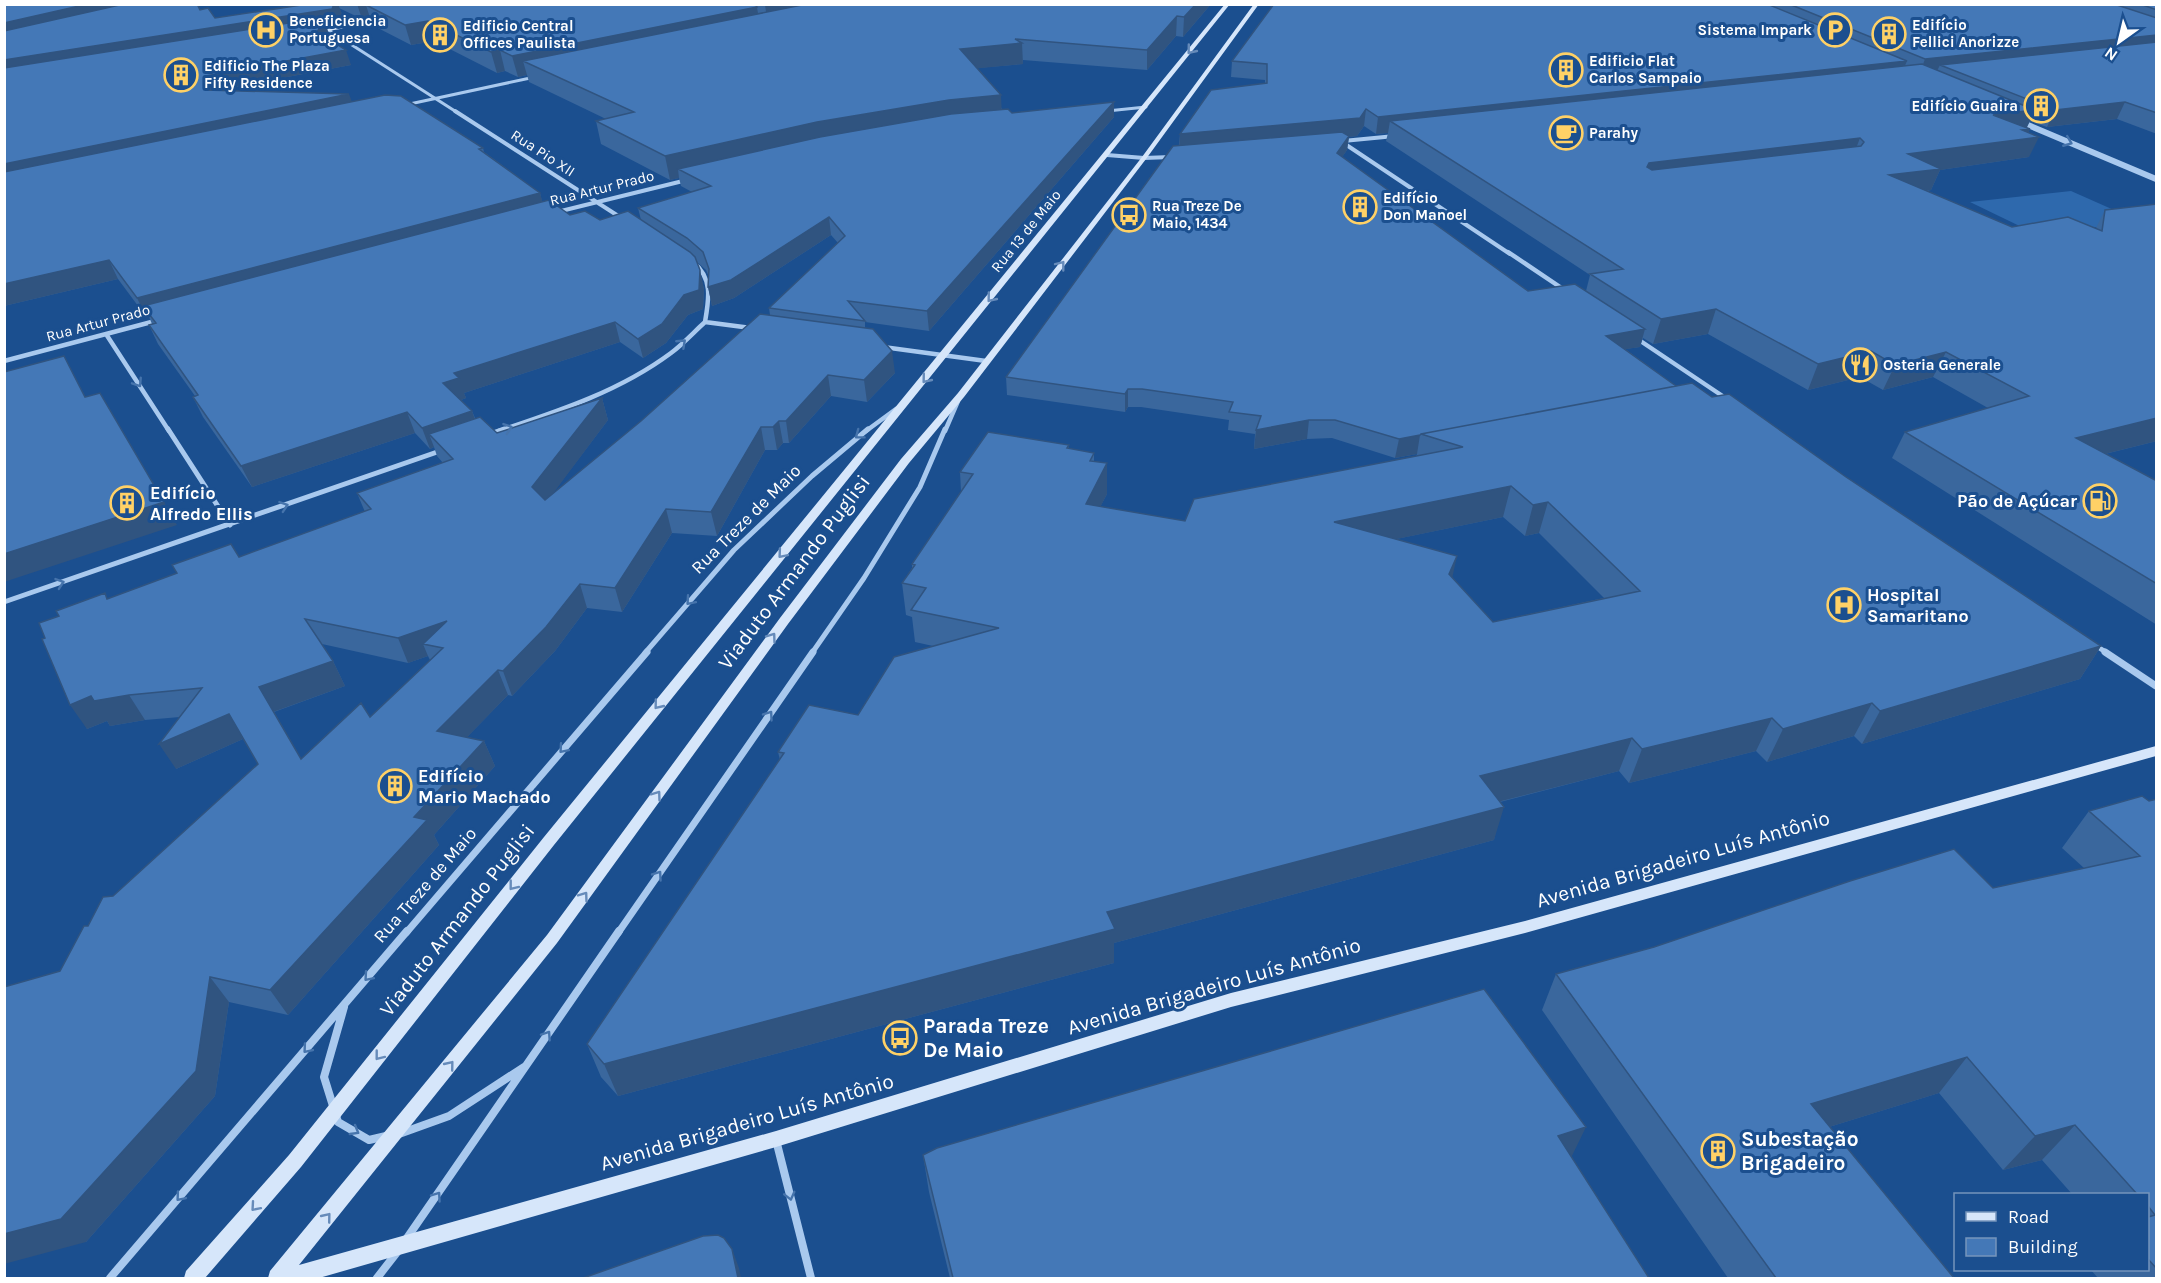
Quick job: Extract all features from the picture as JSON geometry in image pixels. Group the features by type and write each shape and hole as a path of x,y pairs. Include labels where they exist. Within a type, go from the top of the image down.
{"main road":[{"name":"Rua 13 de Maio","path":"846,477 1228,4"},
{"path":"961,395 1144,158 1257,4"},
{"path":"305,33 388,19"},
{"name":"Viaduto Armando Puglisi","path":"277,1278 552,939 784,621 905,461 961,395"},
{"name":"Viaduto Armando Puglisi","path":"193,1278 295,1161 549,840 846,477"},
{"name":"Avenida Brigadeiro Luís Antônio","path":"288,1278 776,1140 1231,1000 1525,927 2157,752"}],"street":[{"name":"Rua Pio XII","path":"327,29 632,225"},
{"path":"395,107 537,77"},
{"path":"1099,111 1146,107"},
{"path":"2010,118 2157,179"},
{"path":"1397,136 1341,142 1569,293"},
{"path":"1107,155 1144,158 1176,157"},
{"name":"Rua Artur Prado","path":"549,214 693,179"},
{"path":"485,435 551,412 621,383 671,353 705,322 710,291 707,276 698,265 688,259"},
{"name":"Rua Artur Prado","path":"4,361 163,318"},
{"path":"705,322 760,330"},
{"path":"1628,333 1735,405"},
{"path":"106,334 230,525"},
{"path":"881,346 986,361"},
{"path":"377,1278 403,1244 864,578 920,487 961,395"},
{"path":"1718,400 1726,399"},
{"name":"Rua Treze de Maio","path":"110,1278 734,550 815,472 858,435 907,402"},
{"path":"4,602 452,447"},
{"path":"2089,641 2157,686"},
{"path":"345,1004 324,1077 338,1122 369,1140 425,1128 472,1103 527,1065"},
{"path":"776,1140 811,1278"}],"shaded area":[{"path":"2071,191 2141,222 2036,234 1970,202"}],"building":[{"path":"4,4 88,4 4,23"},
{"path":"124,4 197,4 200,10 208,8 215,18 308,4 334,4 332,9 4,60 4,31"},
{"path":"755,4 757,7 512,56 500,50 491,52 428,21 405,25 366,5"},
{"path":"807,4 1196,4 1184,17 1177,16 1147,50 1015,39 1022,43 960,49 1001,95 949,100 817,122 665,156 596,121 634,112 523,61"},
{"path":"1274,4 1767,4 1907,61 1378,117 1366,109 1360,118 1180,134 1211,90 1267,83 1267,64 1232,61"},
{"path":"1789,4 2114,4 2157,18 2157,35 1925,59"},
{"path":"2140,4 2157,5 2157,10"},
{"path":"320,18 324,21 317,32 346,50 205,76 206,90 349,94 4,164 4,68"},
{"path":"2157,42 2157,113 2125,102 2055,110 1940,65"},
{"path":"1922,64 2035,110 1993,115 2030,129 2022,130 2039,137 1908,154 1941,169 1889,175 2012,227 2068,217 2102,231 2105,210 2157,204 2157,418 2076,438 2157,481 2157,584 1905,432 2029,396 1946,352 1895,365 1871,351 1818,364 1716,309 1661,319 1590,274 1623,269 1390,121","holes":["1860,138 1864,142 1861,146 1652,170 1647,167 1649,163"]},
{"path":"385,95 401,96 483,148 479,149 540,193 137,298 109,260 4,284 4,172"},
{"path":"1114,102 927,311 848,301 865,321 769,308 845,236 829,217 731,280 708,287 709,269 703,252 687,238 638,208 711,186 678,169 820,137 951,114 1008,109 1012,113"},
{"path":"1342,132 1349,136 1337,153 1528,291 1575,284 1645,329 1606,336 1676,386 1399,439 1335,420 1309,420 1256,430 1261,416 1229,412 1233,402 1142,389 1128,389 1125,394 1006,377 1173,146"},
{"path":"549,200 570,215 585,211 600,220 628,211 695,257 700,270 699,290 684,295 662,324 638,339 615,322 454,373 459,378 443,383 472,411 422,428 407,412 241,466 193,397 198,395 149,325 156,323 143,306"},
{"path":"760,314 873,329 892,351 864,380 828,375 786,421 779,421 773,427 761,427 711,512 666,509 615,588 580,584 546,627 503,671 498,670 437,731 484,741 414,817 427,820 270,990 210,977 196,1071 61,1219 4,1234 4,987 60,971 84,926 88,926 103,897 113,896 258,764 229,714 159,744 202,688 94,701 91,696 70,705 42,639 45,638 39,623 59,616 56,611 105,593 107,599 177,573 172,565 231,544 239,557 371,509 357,493 453,459 429,434 480,417 497,433 602,398 532,487 545,500 641,421","holes":["305,619 398,638 447,621 423,644 443,648 370,717 361,703 301,759 259,687 333,661"]},
{"path":"64,356 85,397 100,393 164,502 4,554 4,372"},
{"path":"1692,383 1712,397 1729,394 1846,477 2101,646 1880,711 1872,703 1783,729 1772,718 1642,749 1632,738 1480,776 1504,807 1107,912 1115,929 604,1064 587,1044 784,753 778,752 809,705 858,715 894,657 999,628 911,610 926,588 902,583 915,565 912,564 973,474 960,472 988,432 1069,445 1067,448 1094,453 1090,461 1107,463 1086,504 1185,521 1194,499 1463,447 1421,434","holes":["1511,486 1533,505 1548,502 1640,591 1493,622 1449,574 1457,556 1334,522"]},
{"path":"2142,796 2149,801 2157,799 2157,1269 2149,1260 2149,1217 2155,1215 2149,1207 2149,1193 2136,1193 2075,1125 2035,1136 1967,1057 1811,1104 1954,1278 1776,1278 1556,974 1654,947 1850,881 1954,849 1993,888 2140,856 2089,811"},
{"path":"1484,989 1586,1127 1558,1136 1649,1278 953,1278 923,1155 937,1148"},
{"path":"718,1235 724,1238 732,1249 738,1278 583,1278 703,1236"}],"place":[{"name":"Beneficiencia Portuguesa","path":"266,30"},
{"name":"Sistema Impark","path":"1835,30"},
{"name":"Edifício Fellici Anorizze","path":"1889,34"},
{"name":"Edificio Central Offices Paulista","path":"440,35"},
{"name":"Edificio Flat Carlos Sampaio","path":"1566,70"},
{"name":"Edificio The Plaza Fifty Residence","path":"181,75"},
{"name":"Edifício Guaira","path":"2041,106"},
{"name":"Parahy","path":"1566,133"},
{"name":"Edifício Don Manoel","path":"1360,207"},
{"name":"Rua Treze De Maio, 1434","path":"1129,215"},
{"name":"Osteria Generale","path":"1860,365"},
{"name":"Pão de Açúcar","path":"2100,501"},
{"name":"Edifício Alfredo Ellis","path":"127,503"},
{"name":"Hospital Samaritano","path":"1844,605"},
{"name":"Edifício Mario Machado","path":"395,786"},
{"name":"Parada Treze De Maio","path":"900,1038"},
{"name":"Subestação Brigadeiro","path":"1718,1151"}]}
